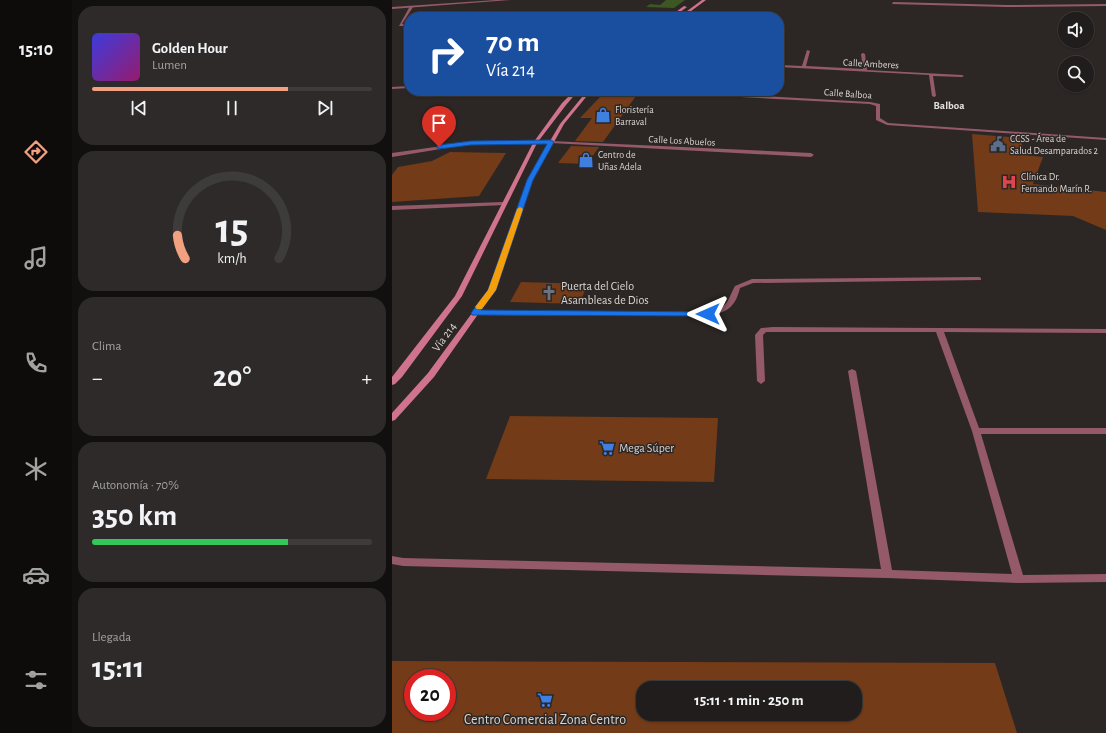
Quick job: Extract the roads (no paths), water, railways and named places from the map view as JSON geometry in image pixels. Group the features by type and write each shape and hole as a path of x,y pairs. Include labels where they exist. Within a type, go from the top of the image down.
{"main road":[{"path":"688,12 704,0"},
{"path":"678,12 689,4"},
{"name":"Vía 214","path":"392,382 458,296 535,143 571,96"},
{"name":"Vía 214","path":"392,418 431,375 492,290 530,180 562,124 585,96"}],"street":[{"path":"392,8 462,2 509,0"},
{"path":"1086,0 1106,11"},
{"path":"893,3 1006,6 1106,5"},
{"path":"407,12 410,7"},
{"path":"400,25 404,18"},
{"path":"392,26 404,25"},
{"path":"804,67 808,51"},
{"path":"863,54 865,70"},
{"name":"Calle Amberes","path":"784,66 962,76"},
{"path":"931,74 934,96"},
{"path":"392,88 404,87"},
{"name":"Calle Balboa","path":"733,96 874,104 878,105 878,119 887,124 1106,139"},
{"name":"Calle Los Abuelos","path":"392,155 422,151 452,144 551,142 811,155"},
{"path":"392,208 503,204"},
{"path":"475,313 708,314 722,311 731,306 737,287 752,280 979,279"},
{"path":"761,381 759,335 764,330 1106,331"},
{"path":"939,330 976,431 1019,579"},
{"path":"852,372 887,574"},
{"path":"976,431 1106,431"},
{"path":"392,560 403,562 887,574 1019,579 1106,578"}],"place":[{"name":"Floristería Barraval","path":"603,115"},
{"name":"CCSS - Área de Salud Desamparados 2","path":"998,144"},
{"name":"Centro de Uñas Adela","path":"586,160"},
{"name":"Clínica Dr. Fernando Marín R.","path":"1009,182"},
{"name":"Puerta del Cielo Asambleas de Dios","path":"549,293"},
{"name":"Mega Súper","path":"607,448"},
{"name":"Centro Comercial Zona Centro","path":"545,700"}],"district":[{"name":"Balboa","path":"949,105"}]}
